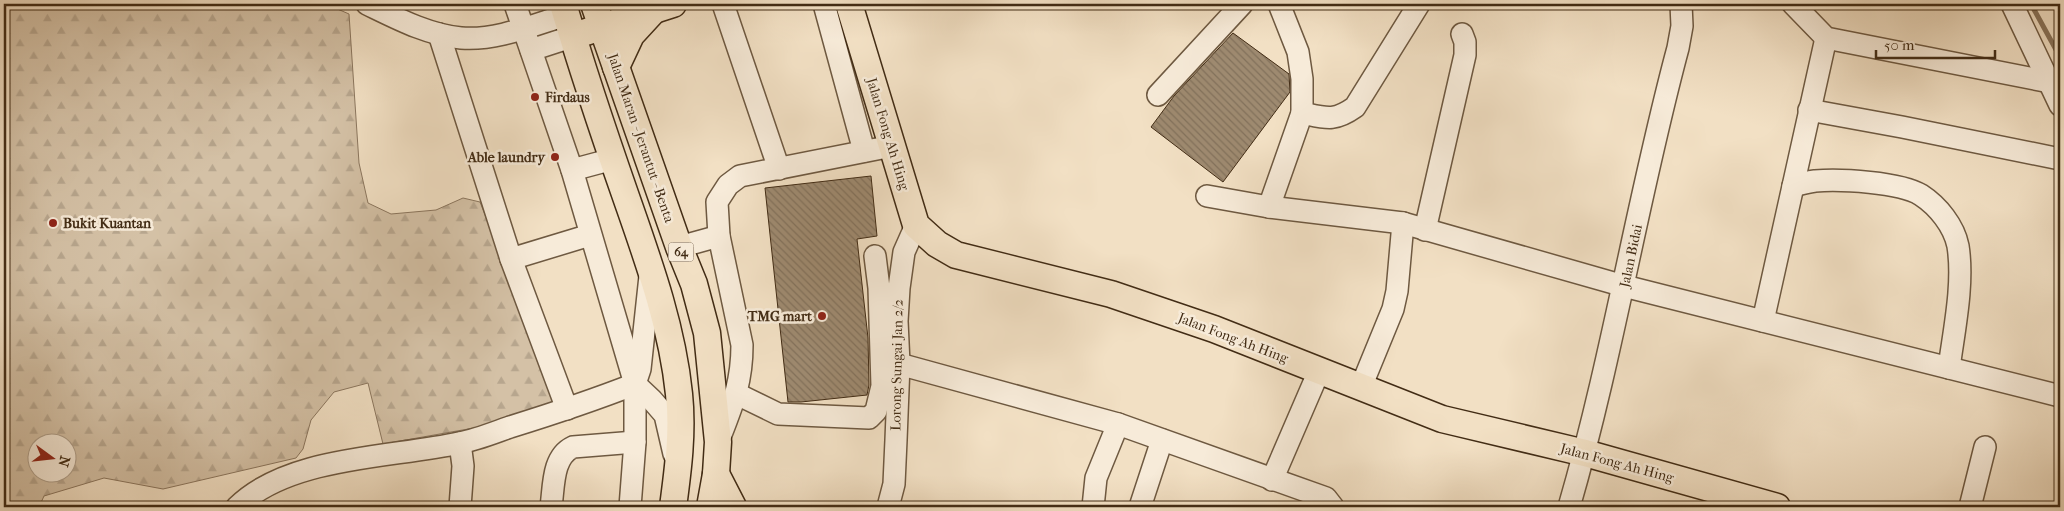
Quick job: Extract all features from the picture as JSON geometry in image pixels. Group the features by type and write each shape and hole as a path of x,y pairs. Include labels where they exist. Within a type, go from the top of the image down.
{"main road":[{"name":"Jalan Fong Ah Hing","path":"849,4 916,225 937,244 956,255 1110,294 1214,329 1442,419 1585,453 1777,507"},
{"path":"567,18 599,10 664,6"},
{"path":"616,67 631,35 664,6"},
{"name":"Jalan Maran - Jerantut - Benta","path":"599,10 616,67 694,284 707,333 718,442 716,474 710,507"},
{"name":"64","path":"567,18 672,338 680,396 678,472 672,507"},
{"path":"716,474 733,507"}],"street":[{"path":"366,4 439,34 461,38 479,38 567,18"},
{"path":"515,4 572,170 635,384 635,442 630,507"},
{"path":"723,4 779,169"},
{"path":"824,4 864,151"},
{"path":"1158,95 1242,4"},
{"path":"1270,207 1302,113 1302,79 1298,52 1279,4"},
{"path":"1302,113 1329,118 1342,116 1355,107 1419,4"},
{"name":"Jalan Bidai","path":"1569,507 1585,453 1678,48 1682,26 1681,4"},
{"path":"1793,4 1826,38 2050,82"},
{"path":"2012,4 2060,105"},
{"path":"531,50 567,18"},
{"path":"439,34 511,259 567,409"},
{"path":"1425,230 1465,55 1465,42 1462,34"},
{"path":"1763,321 1826,38"},
{"path":"1810,110 2060,159"},
{"path":"718,442 737,394 742,363 742,345 719,236 717,202 728,185 740,176 892,146"},
{"path":"572,170 613,159"},
{"path":"1793,186 1815,181 1881,184 1920,194 1935,206 1945,218 1958,246 1960,273 1949,368"},
{"path":"1207,196 1270,207 1403,224 1624,286 2060,396"},
{"path":"1361,387 1393,309 1397,291 1403,224"},
{"name":"Lorong Sungai Jan 2/2","path":"888,507 894,484 899,364 897,321 889,288 916,225"},
{"path":"511,259 590,235"},
{"path":"679,246 719,236"},
{"path":"737,394 778,414 869,418 876,411 882,386 889,288 875,256"},
{"path":"635,384 640,370 650,267"},
{"path":"899,364 1118,424 1326,498 1333,507"},
{"path":"1272,480 1319,371"},
{"path":"238,507 262,488 295,472 460,443 567,409 635,384"},
{"path":"635,384 664,415 678,472"},
{"path":"1093,507 1096,478 1118,424"},
{"path":"1140,507 1162,440"},
{"path":"551,507 556,470 560,458 566,450 573,447 635,442"},
{"path":"460,443 463,466 460,507"},
{"path":"1970,507 1984,447"}],"green space":[{"path":"4,4 326,4 349,14 359,163 368,203 391,214 436,210 463,198 480,202 554,388 550,411 542,416 383,444 368,383 334,392 311,420 303,449 296,458 163,489 104,478 44,496 39,507 4,507"}],"building":[{"path":"1233,33 1289,74 1290,92 1223,182 1151,127 1174,96"},
{"name":"TMG mart","path":"871,176 877,236 857,239 868,338 869,385 867,395 788,402 765,188"}],"waterway":[{"path":"2031,4 2060,57"}],"place":[{"name":"Firdaus","path":"535,97"},
{"name":"Able laundry","path":"555,157"},
{"name":"Bukit Kuantan","path":"53,223"},
{"name":"TMG mart","path":"822,316"}]}
